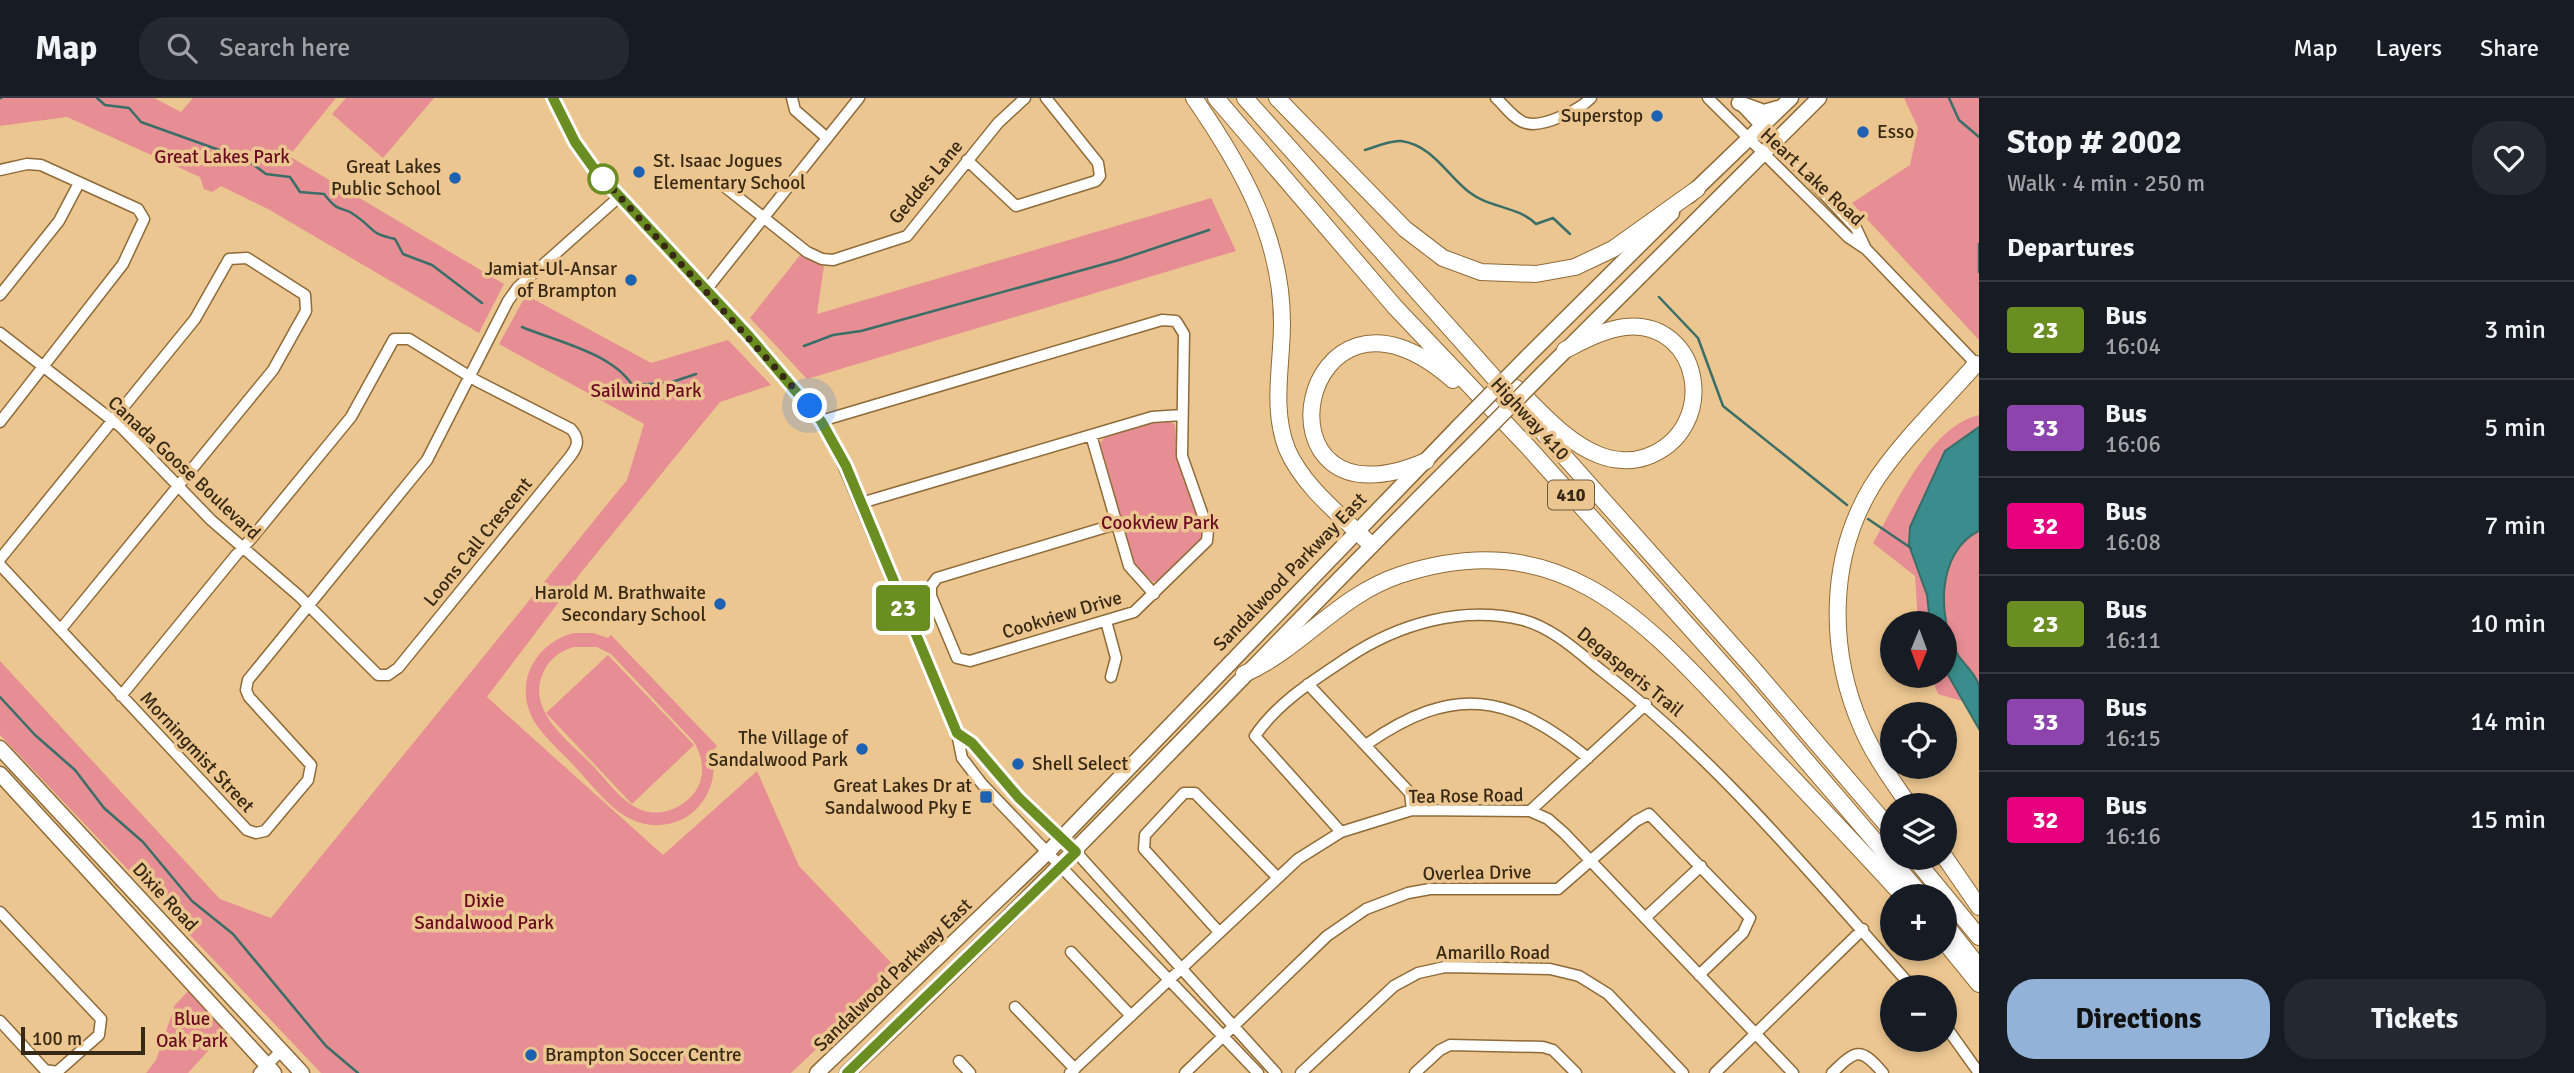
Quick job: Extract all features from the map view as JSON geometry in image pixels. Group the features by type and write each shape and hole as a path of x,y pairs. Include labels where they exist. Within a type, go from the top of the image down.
{"highway":[{"path":"1195,98 1248,184 1272,248 1280,285 1282,323 1277,400 1280,425 1288,451 1300,471 1371,545"},
{"name":"Highway 410","path":"1216,98 1395,307 1529,448 1742,686 1912,884"},
{"name":"Highway 410","path":"1245,98 1750,665 1880,817"},
{"path":"1277,98 1405,229 1443,258 1481,272 1536,274 1575,267 1613,249 1697,189"},
{"path":"1483,365 1500,373 1564,434 1602,456 1641,458 1667,447 1684,429 1694,405 1694,380 1684,356 1668,339 1644,329 1625,327 1597,334 1565,350"},
{"path":"1426,461 1397,473 1373,477 1348,471 1331,460 1318,443 1310,411 1314,388 1325,370 1342,355 1362,346 1379,344 1407,349 1439,368 1511,438 1529,448"},
{"path":"1901,793 1873,751 1847,686 1837,629 1842,558 1853,524 1872,486 1978,365"},
{"path":"1244,674 1267,664 1361,592 1397,576 1429,566 1470,560 1524,564 1551,571 1603,593 1630,613 1704,685 1892,884"},
{"path":"1924,870 1979,937"},
{"path":"1954,870 1979,906"},
{"path":"1957,939 1979,967"},
{"path":"1957,958 1979,984"}],"main road":[{"name":"Sandalwood Parkway East","path":"817,1073 1063,838 1528,355 1791,98"},
{"name":"Sandalwood Parkway East","path":"847,1073 1076,852 1244,674 1371,545 1819,98"},
{"path":"1737,101 1764,112 1780,108"},
{"name":"Dixie Road","path":"0,748 302,1073"},
{"name":"Dixie Road","path":"0,774 266,1070"}],"street":[{"path":"553,98 584,155 821,421 842,458 861,503 957,733 962,758 1258,1073"},
{"path":"792,98 795,110 827,138"},
{"path":"706,290 859,98"},
{"name":"Geddes Lane","path":"720,183 814,256 833,260 907,236 967,160 1025,98"},
{"path":"967,160 1016,206 1096,181 1100,176 1098,163 1046,98"},
{"path":"1496,98 1522,122 1535,124 1573,110 1591,98"},
{"name":"Heart Lake Road","path":"1708,98 1747,140 1848,237 1866,249 1978,365"},
{"name":"Heart Lake Road","path":"1737,101 1856,228 1866,249"},
{"path":"0,170 33,163 138,209 144,215 144,223 123,264 0,422"},
{"path":"0,295 60,221 79,183"},
{"path":"309,606 422,467 518,287 619,197"},
{"path":"0,559 195,319 229,259 247,258 304,295 306,311 279,363 61,629"},
{"name":"Cookview Drive","path":"821,421 1166,320 1175,321 1184,334 1182,456 1209,536 1135,612 965,661 955,654 930,591 933,582 941,576 1116,524"},
{"name":"Canada Goose Boulevard","path":"0,334 112,420 243,548 309,606"},
{"path":"121,696 351,417 394,339 409,339 470,377"},
{"name":"Loons Call Crescent","path":"309,606 370,670 381,676 391,674 575,450 577,439 571,429 470,377"},
{"path":"861,503 1152,417 1182,415"},
{"path":"1091,435 1129,566 1154,594"},
{"name":"Morningmist Street","path":"0,565 247,830 256,833 265,831 308,780 311,765 249,697 246,685 309,606"},
{"name":"Degasperis Trail","path":"1341,832 1255,736 1265,722 1308,684 1365,646 1437,618 1484,613 1525,620 1553,632 1646,704 1702,755 1863,929 1902,975"},
{"path":"1106,621 1116,658 1111,677"},
{"path":"1308,684 1410,793 1412,810"},
{"path":"1367,744 1401,720 1428,709 1459,704 1493,706 1523,714 1546,725 1588,758"},
{"path":"1530,811 1646,704"},
{"path":"957,733 972,743 1019,798 1047,827 1052,827 1063,838 1276,1073"},
{"path":"1218,931 1143,845 1145,835 1184,793 1195,793 1277,877"},
{"name":"Tea Rose Road","path":"1073,1071 1218,931 1277,877 1316,846 1341,832 1412,810 1530,811 1548,819 1592,861 1793,1073"},
{"name":"Overlea Drive","path":"1185,1073 1327,936 1348,919 1387,900 1430,889 1558,889 1636,821 1648,814 1701,866"},
{"path":"1645,918 1701,866 1750,918 1743,933 1699,975"},
{"path":"0,912 101,1019 102,1026 99,1035 57,1072 52,1072 0,1021"},
{"path":"1715,1073 1863,929"},
{"path":"1072,951 1131,1016"},
{"name":"Amarillo Road","path":"1301,1073 1394,986 1418,973 1445,967 1550,970 1579,975 1608,993 1684,1073"},
{"path":"1015,1007 1073,1071"},
{"path":"1957,1042 1979,1073"},
{"path":"1415,1073 1440,1050 1456,1045 1543,1048 1561,1056 1576,1073"},
{"path":"266,1070 281,1051"},
{"path":"1832,1073 1851,1054 1860,1053 1868,1056 1883,1073"},
{"path":"959,1061 970,1073"}],"green space":[{"name":"Great Lakes Park","path":"0,98 154,98 181,112 193,98 336,98 289,156 504,284 479,333 268,209 221,186 212,192 204,189 200,177 67,117 0,126"},
{"path":"346,98 434,98 383,158 332,114"},
{"path":"1904,98 1979,98 1979,340 1852,203 1910,165 1918,128"},
{"path":"1211,198 1236,251 807,379 750,318 801,254 824,266 817,314"},
{"name":"Dixie Sandalwood Park","path":"526,295 651,363 728,340 771,385 720,402 583,570 487,697 663,855 757,771 799,866 899,971 791,1073 321,1073 0,735 0,661 220,899 271,918 627,480 644,424 499,344"},
{"path":"1979,415 1979,706 1938,694 1936,688 1957,688 1957,611 1917,611 1915,576 1873,543 1904,488 1930,450 1945,434 1962,422"},
{"name":"Cookview Park","path":"1158,421 1170,421 1175,425 1178,462 1203,533 1200,540 1161,580 1153,582 1134,564 1100,443 1105,437"},
{"path":"573,633 593,633 608,638 611,635 717,746 712,751 714,766 710,787 704,800 689,815 672,823 653,825 627,817 606,800 538,728 528,707 527,680 538,656 559,638","holes":["574,647 597,647 611,654 697,748 702,767 701,780 691,797 675,808 656,813 632,805 562,735 545,712 539,687 548,664 560,653"]},
{"path":"608,655 694,745 632,804 546,713"},
{"name":"Blue Oak Park","path":"190,989 227,1030 188,1073 146,1073 156,1060 175,1005"}],"water":[{"path":"1979,427 1979,531 1965,541 1948,570 1944,587 1945,611 1929,611 1927,595 1909,545 1910,527 1945,451"},
{"path":"1957,653 1978,682 1979,729 1955,688"}],"waterway":[{"path":"97,98 105,105 129,108 141,122 247,160 266,174 290,177 300,192 324,194 334,205 362,220 376,233 395,239 403,254 432,265 482,303"},
{"path":"1949,98 1959,120 1979,137"},
{"path":"1365,150 1401,141 1422,148 1477,197 1521,214 1536,224 1553,218 1570,234"},
{"path":"804,346 833,335 861,331 1119,260 1209,230"},
{"path":"1979,244 1979,272"},
{"path":"1659,297 1698,338 1723,406 1847,505"},
{"path":"522,327 597,356 611,364 632,385 669,383 696,374"},
{"path":"1868,519 1911,548"},
{"path":"0,697 35,735 75,770 104,808 143,842 192,901 233,934 326,1046 358,1073"}],"bus line":[{"name":"23","path":"553,98 575,142 595,170 748,335 821,421 846,466 957,733 972,743 1019,798 1076,852 847,1073"}],"place":[{"name":"Superstop","path":"1657,116"},
{"name":"Esso","path":"1863,132"},
{"name":"St. Isaac Jogues Elementary School","path":"639,172"},
{"name":"Great Lakes Public School","path":"455,178"},
{"name":"Jamiat-Ul-Ansar of Brampton","path":"631,280"},
{"name":"Harold M. Brathwaite Secondary School","path":"720,604"},
{"name":"The Village of Sandalwood Park","path":"862,749"},
{"name":"Shell Select","path":"1018,764"},
{"name":"Great Lakes Dr at Sandalwood Pky E","path":"986,797"},
{"name":"Brampton Soccer Centre","path":"531,1055"}],"route":[{"path":"603,179 600,175 810,406"}],"park label":[{"name":"Sailwind Park","path":"646,391"}]}
